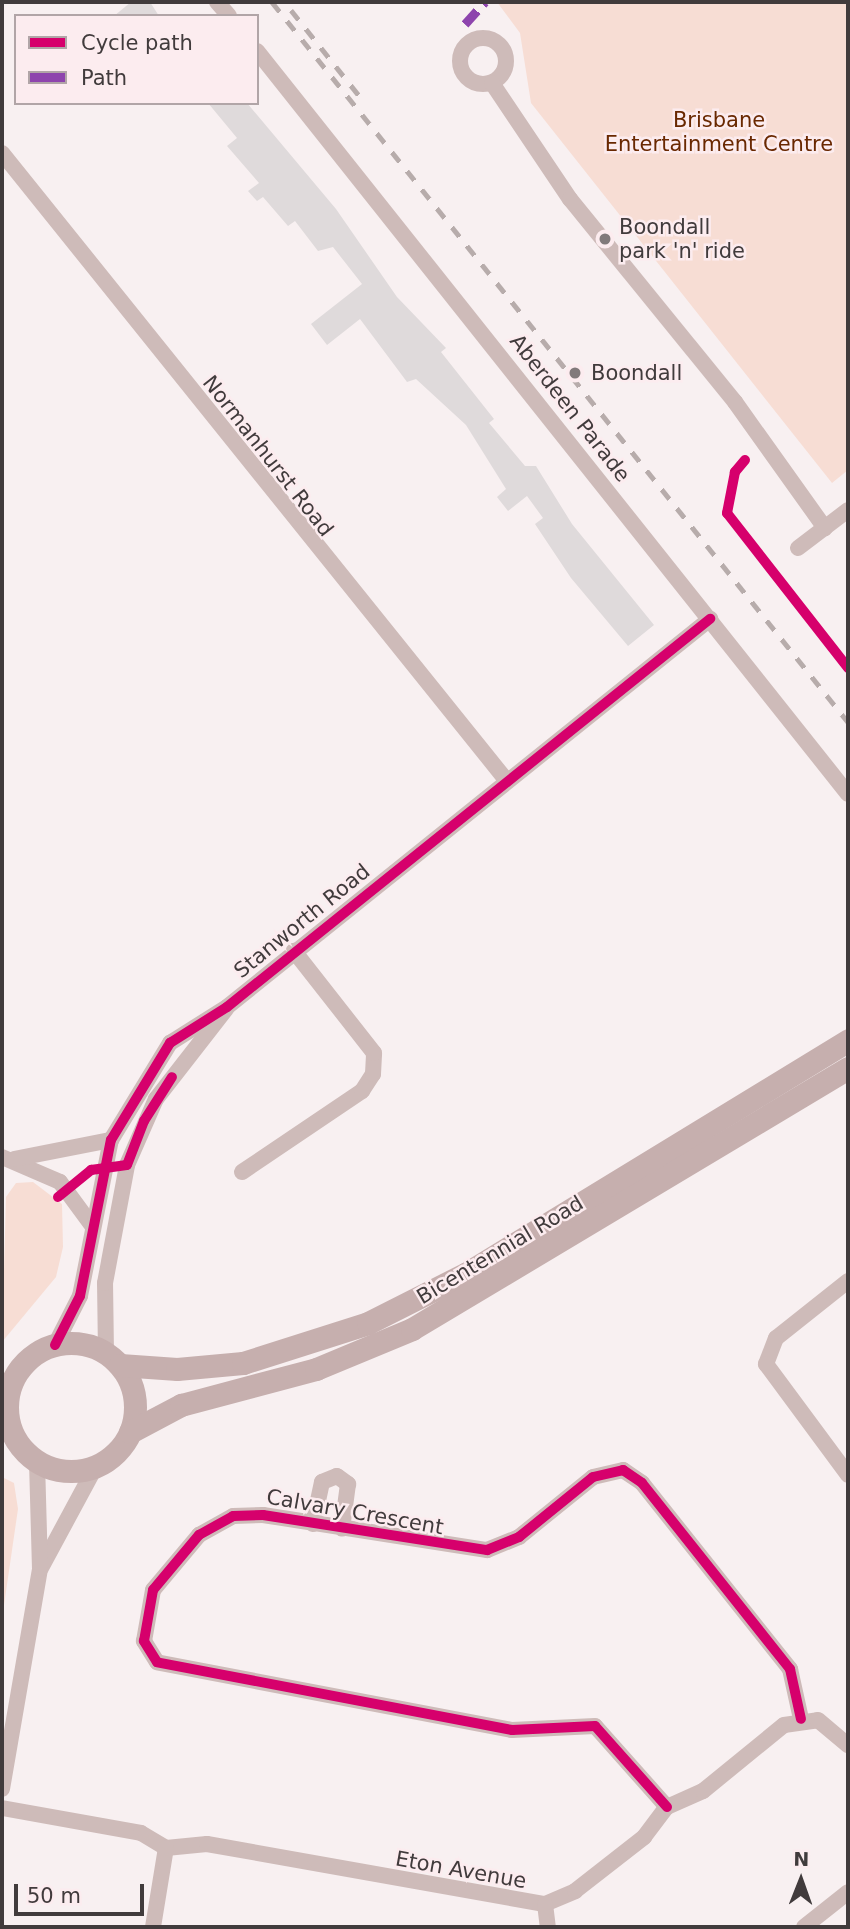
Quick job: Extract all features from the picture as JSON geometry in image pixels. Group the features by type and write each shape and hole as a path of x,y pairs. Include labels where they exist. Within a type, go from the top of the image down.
{"main road":[{"name":"Bicentennial Road","path":"113,1359 177,1369 243,1363 368,1323 467,1273 848,1040"},
{"name":"Bicentennial Road","path":"130,1432 181,1405 316,1369 412,1329 848,1068"},
{"path":"73,1343 113,1359 135,1397 130,1432 96,1466 55,1469 21,1455 6,1411 5,1391 26,1361 55,1345 73,1343"}],"street":[{"name":"Aberdeen Parade","path":"259,54 848,794"},
{"path":"492,83 570,199 735,402 825,528"},
{"name":"Normanhurst Road","path":"2,153 507,781"},
{"path":"798,548 848,510"},
{"name":"Stanworth Road","path":"55,1345 80,1296 111,1140 170,1044 227,1007 710,619"},
{"path":"242,1172 362,1091 373,1074 374,1053 294,951"},
{"name":"Stanworth Road","path":"113,1359 105,1283 131,1153 156,1099 227,1007"},
{"path":"8,1158 111,1140"},
{"path":"8,1158 60,1182 93,1227"},
{"path":"848,1281 776,1338 766,1364 848,1475"},
{"path":"21,1455 40,1569"},
{"path":"2,1789 40,1569 96,1466"},
{"name":"Calvary Crescent","path":"667,1807 595,1726 512,1730 167,1666 150,1656 144,1633 153,1590 200,1535 247,1514 487,1550 519,1538 603,1471 633,1475 790,1669 802,1719"},
{"name":"Calvary Crescent","path":"313,1524 322,1482 337,1476 348,1484 342,1529"},
{"path":"802,1719 829,1724 848,1745"},
{"name":"Eton Avenue","path":"166,1848 207,1844 545,1904 575,1891 634,1845 667,1807 703,1791 777,1730 802,1719"},
{"path":"2,1808 141,1833 166,1848 153,1927"},
{"path":"804,1927 848,1892"},
{"path":"545,1904 548,1927"}],"green space":[{"name":"Brisbane Entertainment Centre","path":"497,2 848,2 848,470 832,483 531,103 520,33"},
{"path":"33,1182 62,1204 63,1247 56,1277 2,1342 6,1197 16,1183"},
{"path":"2,1477 14,1483 18,1509 2,1619"}],"building":[{"path":"131,2 150,2 158,14 116,14"},
{"path":"210,105 249,105 336,209 397,297 446,348 441,352 494,419 489,423 525,466 536,466 572,524 654,625 628,646 571,578 535,524 543,518 527,496 508,511 497,497 506,489 466,425 416,379 407,382 360,319 327,345 311,324 362,284 333,247 318,251 295,221 288,226 263,197 257,201 248,191 259,183 227,146 237,138"}],"railway":[{"path":"272,2 848,722"},
{"path":"291,10 365,103"}],"marked path":[{"path":"465,24 485,2"}],"cycle path":[{"path":"745,460 735,472 727,513 848,668"},
{"path":"55,1345 80,1296 111,1140 170,1043 227,1007 710,619"},
{"path":"58,1197 91,1170 127,1165 144,1121 172,1077"},
{"path":"667,1807 595,1726 512,1730 157,1662 144,1641 153,1590 199,1535 233,1516 263,1515 487,1550 519,1537 593,1477 623,1470 642,1483 790,1669 801,1719"}],"place":[{"name":"Boondall park 'n' ride","path":"605,239"},
{"name":"Boondall","path":"575,373"}]}
